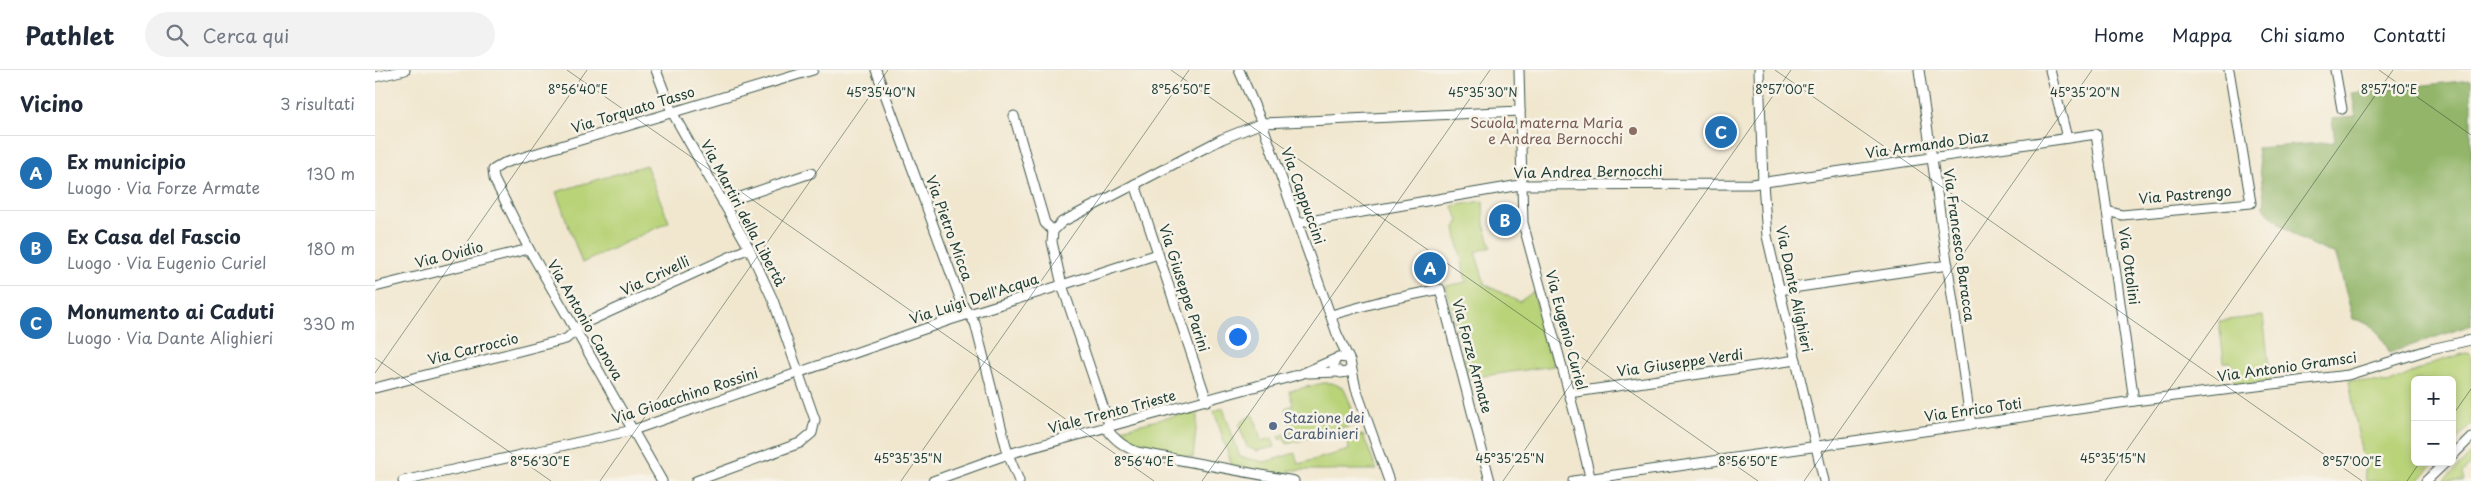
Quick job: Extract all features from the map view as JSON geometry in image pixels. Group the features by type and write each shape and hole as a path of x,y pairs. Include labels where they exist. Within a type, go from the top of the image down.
{"street":[{"path":"375,77 405,70"},
{"name":"Via Martiri della Libertà","path":"656,70 672,112 749,248 773,300 799,372"},
{"name":"Via Torquato Tasso","path":"493,170 504,164 813,70"},
{"name":"Via Pietro Micca","path":"876,70 963,306 975,322 1008,454 1019,481"},
{"name":"Via Cappuccini","path":"1239,70 1262,123 1337,334 1348,358"},
{"name":"Via Eugenio Curiel","path":"1519,70 1523,223 1569,393 1590,480"},
{"name":"Via Dante Alighieri","path":"1759,70 1767,236 1824,481"},
{"name":"Via Francesco Baracca","path":"1919,70 1971,425"},
{"path":"2051,70 2067,138"},
{"name":"Via Pastrengo","path":"2107,211 2122,215 2251,203 2229,70"},
{"path":"2335,70 2342,109"},
{"path":"1294,481 1137,452 1125,447 1114,439 1108,427 1063,285 1052,242 1053,231 1062,222 1222,139 1262,123 1520,111"},
{"path":"1014,116 1045,223 1053,231"},
{"name":"Via Armando Diaz","path":"1763,183 2096,134"},
{"name":"Via Ottolini","path":"2096,134 2134,401"},
{"name":"Via Antonio Canova","path":"493,170 493,180 529,249 662,481"},
{"path":"723,203 811,173"},
{"name":"Via Andrea Bernocchi","path":"1298,223 1521,185 1763,183"},
{"name":"Via Giuseppe Parini","path":"1135,184 1207,401"},
{"name":"Via Crivelli","path":"575,332 583,324 749,248"},
{"name":"Via Ovidio","path":"375,287 529,249"},
{"name":"Via Luigi Dell'Acqua","path":"799,372 1158,254"},
{"path":"1779,290 1947,265"},
{"name":"Via Forze Armate","path":"1331,315 1382,301 1440,289 1491,481"},
{"name":"Via Carroccio","path":"375,388 566,339 575,332"},
{"name":"Via Cappuccini","path":"1336,359 1337,334"},
{"name":"Via Antonio Gramsci","path":"2134,401 2348,375 2431,349 2471,341"},
{"path":"1356,389 1334,368 1336,359 1343,356 1348,358 1356,389 1389,481"},
{"name":"Viale Trento Trieste","path":"933,481 1008,454 1301,374 1336,359"},
{"name":"Via Giuseppe Verdi","path":"1569,393 1796,360"},
{"path":"1340,373 1347,372 1351,368"},
{"path":"696,481 791,447 812,433 815,420 799,372"},
{"name":"Via Gioacchino Rossini","path":"403,481 633,430 799,372"},
{"name":"Viale Trento Trieste","path":"1301,374 1340,373"},
{"name":"Via Enrico Toti","path":"1573,481 1633,477 1815,445 1971,425 2134,401"},
{"path":"2456,452 2471,437"},
{"path":"2426,481 2441,466"}],"green space":[{"path":"2471,80 2471,325 2389,353 2384,341 2376,331 2366,323 2353,319 2336,255 2288,231 2262,206 2265,203 2257,148 2335,142 2332,118 2356,116 2352,93"},
{"path":"646,165 669,222 582,263 556,192"},
{"path":"1483,201 1484,223 1491,247 1475,252 1485,284 1519,302 1533,292 1554,366 1469,378 1446,286 1466,282 1455,228 1459,220 1452,206"},
{"path":"2263,316 2271,382 2235,386 2231,362 2224,362 2219,321"},
{"path":"2466,353 2471,354 2471,425 2456,440 2456,376 2411,376 2411,466 2431,466 2418,481 2366,481 2349,380 2390,383 2433,363"},
{"path":"1323,383 1332,383 1344,388 1358,424 1287,444 1285,439 1280,439 1279,436 1292,432 1285,408 1293,405 1289,391"},
{"path":"1223,408 1240,457 1265,462 1295,453 1298,464 1349,450 1347,439 1363,435 1377,470 1289,470 1290,475 1232,466 1214,411"},
{"path":"1198,410 1193,458 1143,447 1120,434 1121,429"},
{"path":"1254,415 1261,441 1272,438 1275,447 1257,451 1247,447 1239,425 1244,419"},
{"path":"2471,454 2471,463 2462,473 2464,481 2444,481"}],"place":[{"name":"Scuola materna Maria e Andrea Bernocchi","path":"1633,131"},
{"name":"Monumento ai Caduti","path":"1721,132"},
{"name":"Ex Casa del Fascio","path":"1505,220"},
{"name":"Ex municipio","path":"1430,268"},
{"name":"Stazione dei Carabinieri","path":"1273,426"}]}
